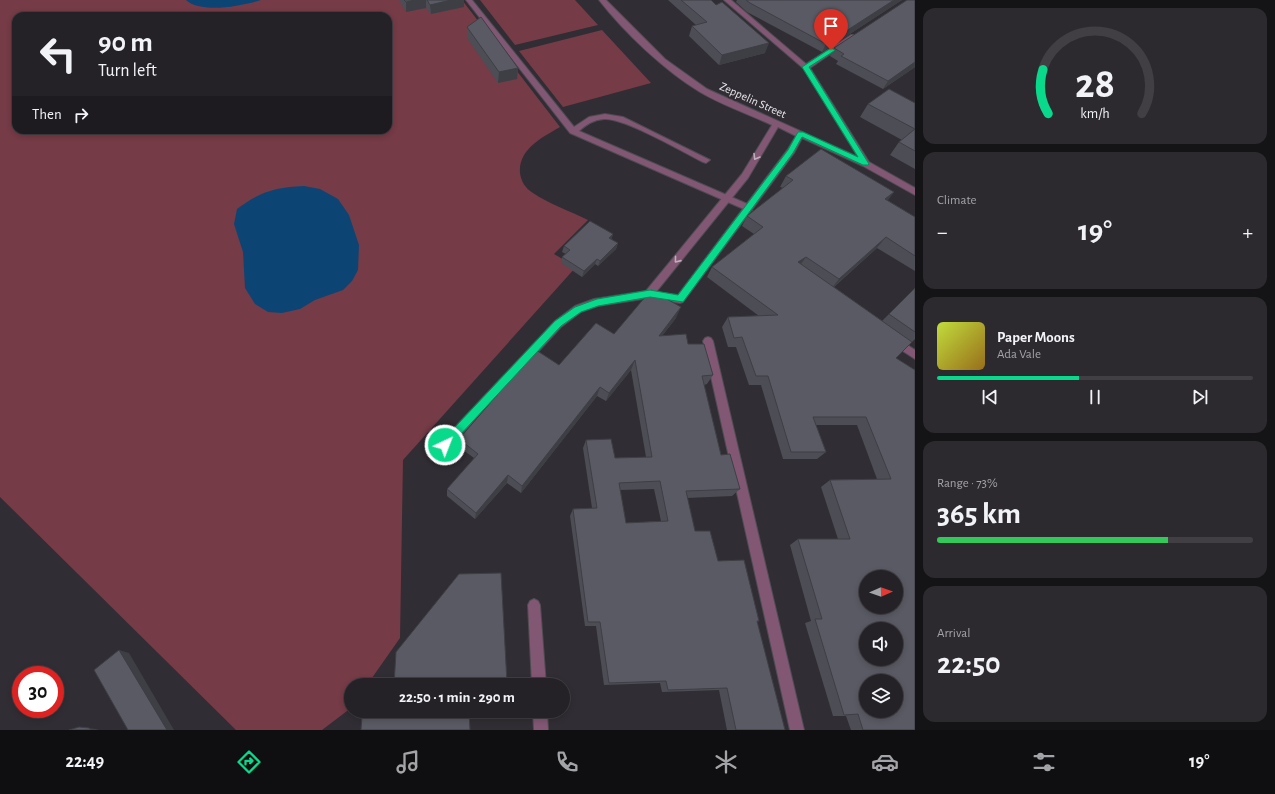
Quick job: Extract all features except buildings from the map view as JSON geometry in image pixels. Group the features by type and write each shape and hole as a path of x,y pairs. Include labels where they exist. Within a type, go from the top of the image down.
{"street":[{"path":"469,0 573,130 749,208"},
{"name":"Zeppelin Street","path":"602,0 660,60 683,79 704,91 866,164 915,192"},
{"path":"727,0 806,67 866,164"},
{"path":"806,67 857,33"},
{"path":"573,130 589,119 605,116 623,119 706,160"},
{"path":"650,294 705,224 728,199 745,176 776,124"},
{"path":"445,445 558,324 578,309 597,302 650,294 680,299 791,151 800,134"},
{"path":"889,337 915,355"},
{"path":"708,341 797,730"},
{"path":"534,605 539,678"},
{"path":"540,718 541,730"}],"shaded area":[{"path":"0,0 462,0 560,127 539,140 527,151 520,165 520,173 521,179 530,191 553,204 588,220 554,254 576,267 403,460 400,638 372,678 344,678 344,713 322,730 236,730 0,497"},
{"path":"480,0 575,0 598,25 515,45"},
{"path":"602,30 651,83 563,107 519,51"}],"water":[{"path":"186,0 261,0 222,8 211,8 201,7"},
{"path":"304,186 320,189 338,199 349,215 359,245 358,270 352,281 343,290 315,300 300,309 282,313 268,312 255,304 245,288 243,252 234,224 237,209 253,198 276,189"}],"route":[{"path":"445,445 534,348 558,324 578,309 597,302 650,294 680,299 791,151 800,134 866,164 806,67 831,50"}]}
